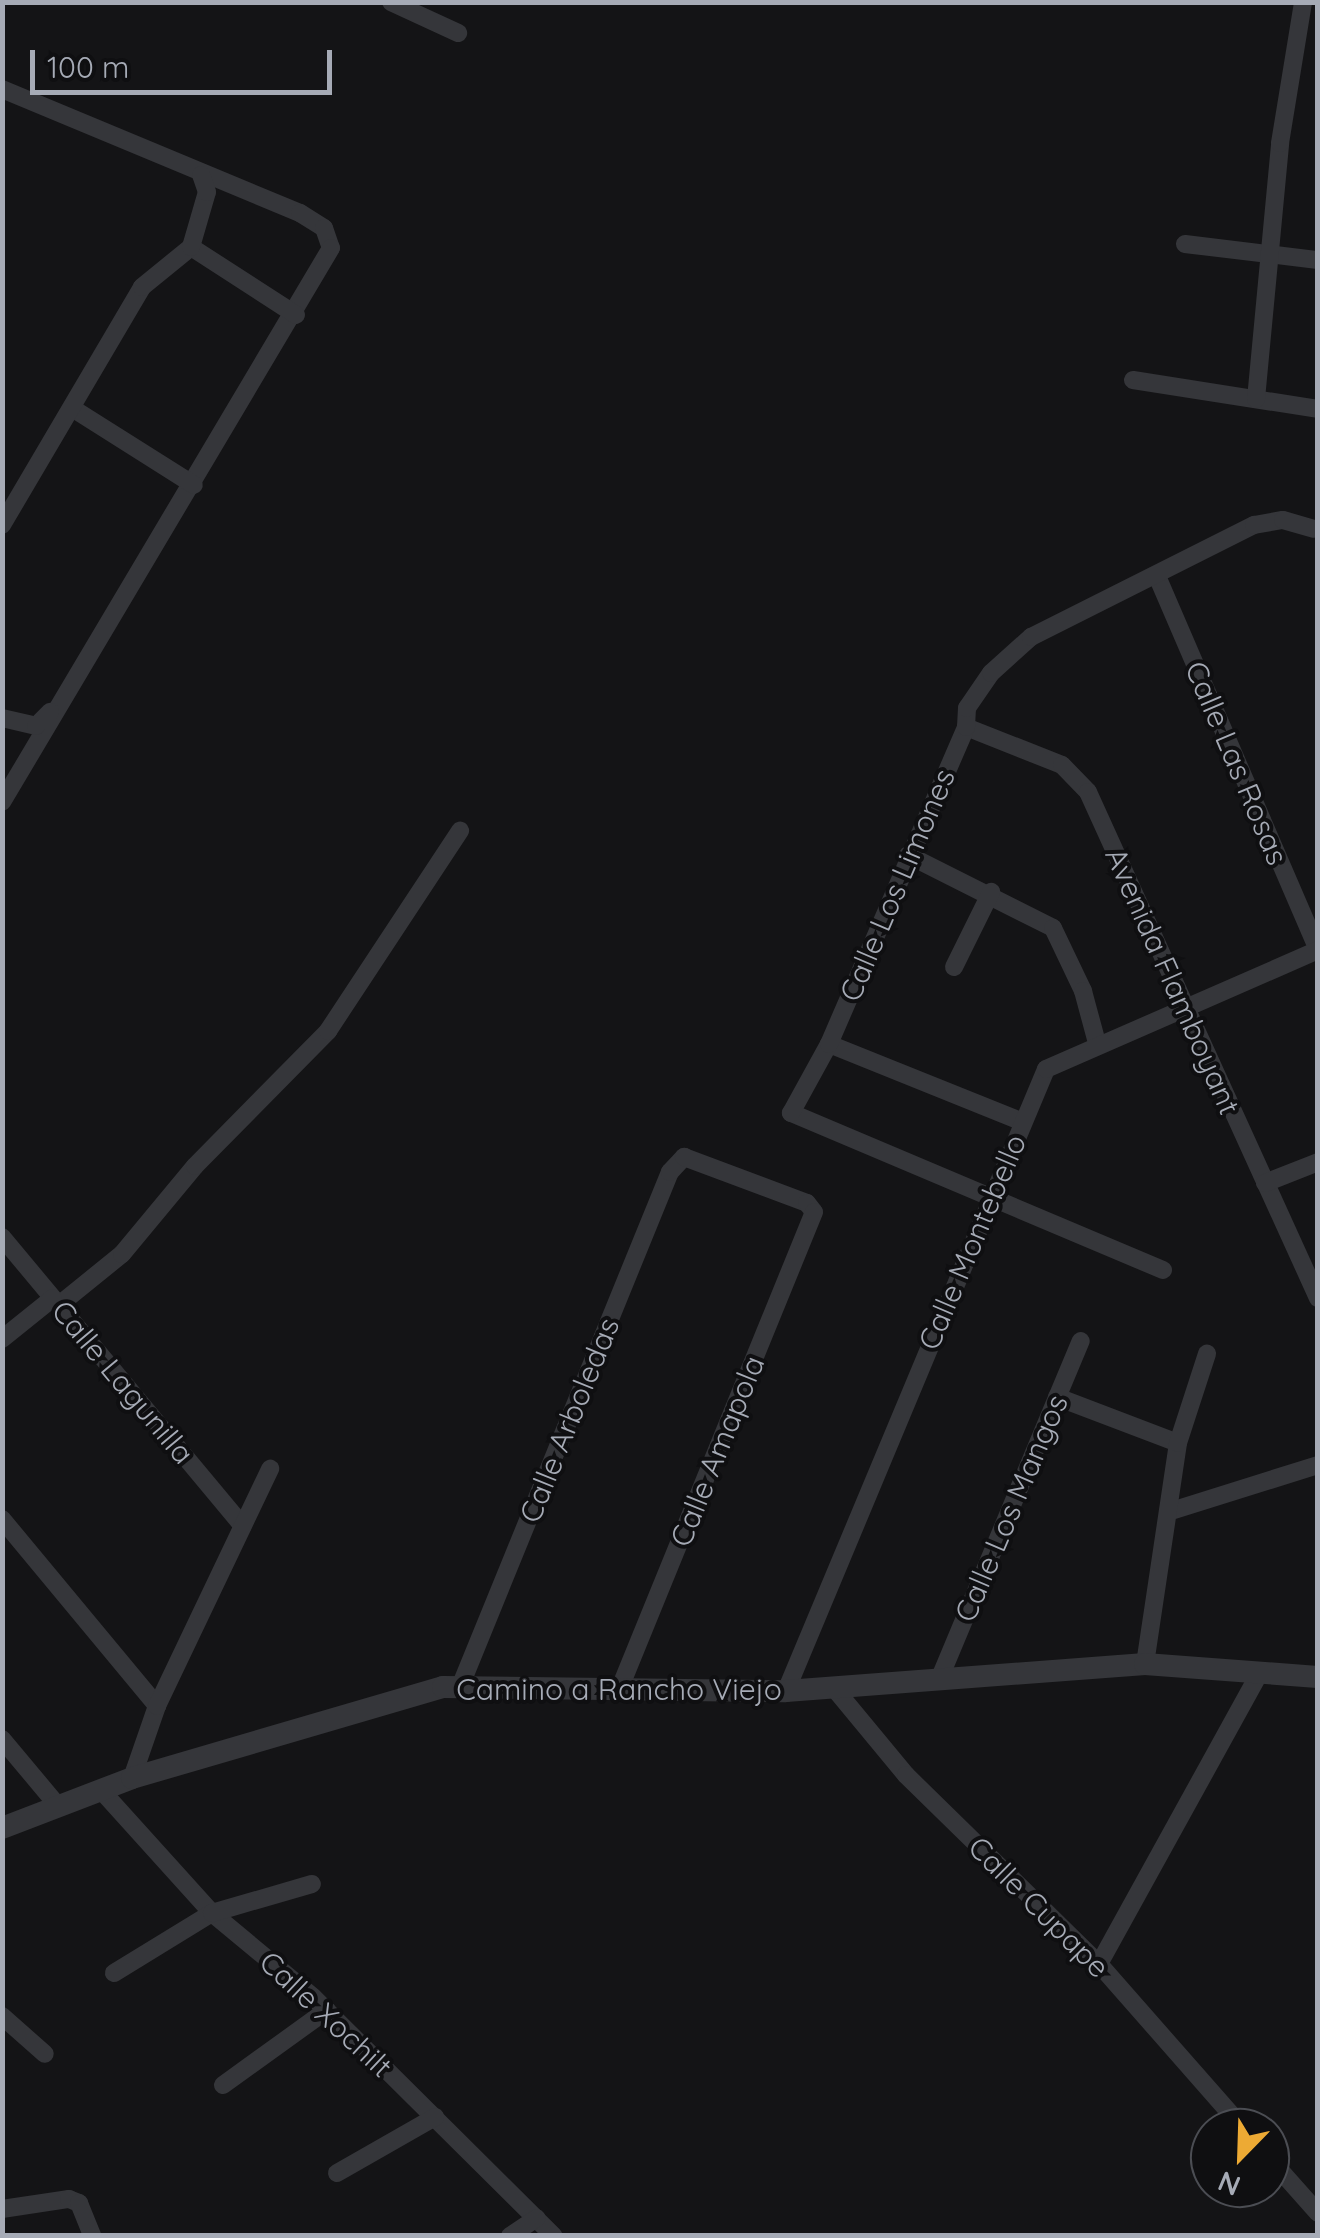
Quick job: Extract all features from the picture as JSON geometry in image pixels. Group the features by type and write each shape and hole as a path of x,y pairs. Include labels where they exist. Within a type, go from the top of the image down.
{"street":[{"path":"391,2 458,33"},
{"path":"1256,399 1303,2"},
{"path":"2,89 324,228 332,248 296,316 2,802"},
{"path":"2,526 142,288 191,247 207,192 201,175"},
{"path":"1185,244 1270,258 1318,260"},
{"path":"191,247 296,316"},
{"path":"1133,380 1318,409"},
{"path":"72,408 194,485"},
{"name":"Calle Los Limones","path":"990,1196 791,1112 829,1044 966,726 967,708 990,673 1031,637 1254,525 1282,520 1316,527"},
{"name":"Calle Las Rosas","path":"1157,576 1318,949"},
{"path":"2,719 36,726 71,691"},
{"path":"2,719 42,738"},
{"name":"Avenida Flamboyant","path":"966,726 1078,777 1318,1298"},
{"path":"2,1339 122,1254 195,1166 328,1031 460,831"},
{"path":"908,854 991,892 1053,928 1082,991 1097,1043"},
{"path":"954,967 991,892"},
{"name":"Calle Montebello","path":"786,1691 1046,1070 1097,1043 1318,949"},
{"path":"829,1044 1023,1122"},
{"name":"Calle Arboledas","path":"460,1687 670,1172 684,1156 807,1203 814,1212"},
{"path":"1265,1183 1318,1162"},
{"path":"990,1196 1163,1270"},
{"name":"Calle Amapola","path":"619,1690 814,1212"},
{"name":"Calle Lagunilla","path":"2,1237 243,1526"},
{"name":"Calle Los Mangos","path":"941,1675 1081,1340"},
{"path":"1145,1664 1178,1443 1207,1354"},
{"path":"1057,1397 1178,1443"},
{"path":"1168,1512 1318,1465"},
{"path":"132,1778 158,1706 270,1469"},
{"path":"2,1519 158,1706"},
{"name":"Camino a Rancho Viejo","path":"2,1828 132,1778 460,1687 786,1691 941,1675 1145,1664 1258,1678 1318,1678"},
{"path":"1099,1964 1258,1678"},
{"name":"Calle Cupape","path":"834,1688 906,1774 1099,1964 1225,2108"},
{"path":"2,1740 58,1806"},
{"name":"Calle Xochilt","path":"100,1789 212,1913 327,2010 554,2236"},
{"path":"114,1973 212,1913 312,1884"},
{"path":"222,2085 327,2010"},
{"path":"2,2016 45,2054"},
{"path":"337,2174 435,2117"},
{"path":"1290,2182 1318,2213"},
{"path":"2,2208 69,2199 79,2202 92,2236"},
{"path":"510,2236 537,2218"}]}
